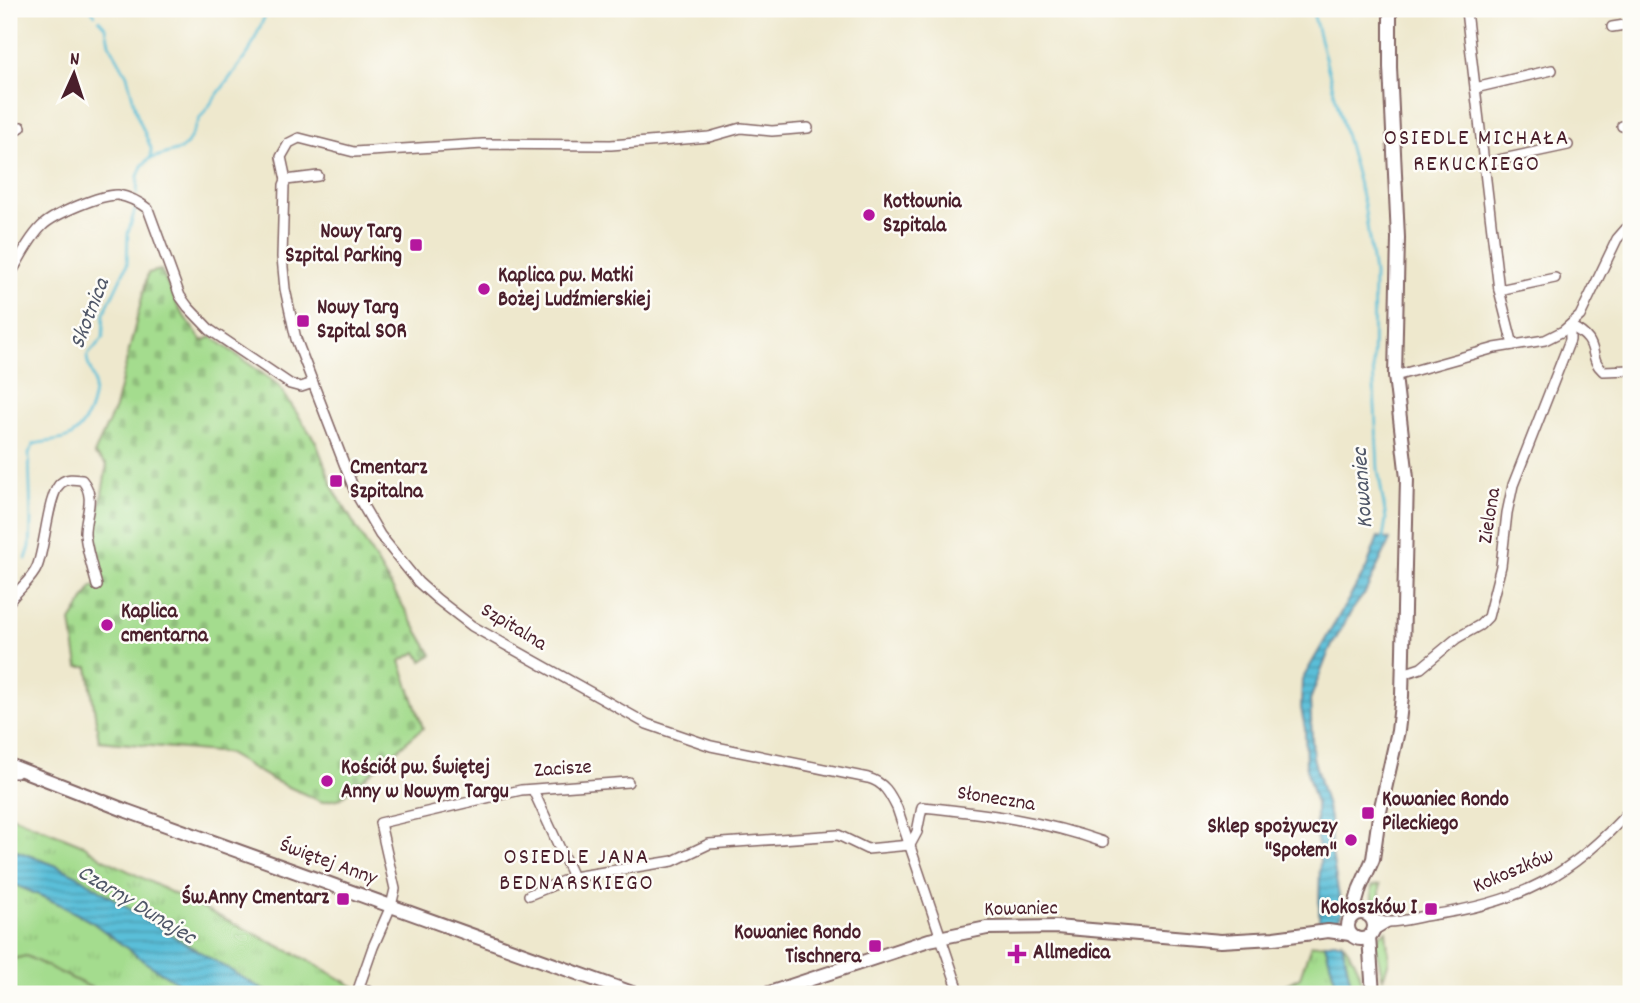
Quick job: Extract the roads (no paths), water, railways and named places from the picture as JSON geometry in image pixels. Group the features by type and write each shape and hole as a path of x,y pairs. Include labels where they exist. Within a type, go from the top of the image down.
{"street":[{"path":"1334,9 1390,9 1398,238 1395,376 1407,478 1403,674 1398,731 1379,816 1373,859 1347,927 1364,929"},
{"path":"1475,9 1466,11 1499,290 1513,345"},
{"path":"1612,27 1631,24"},
{"path":"1475,88 1552,70"},
{"path":"9,135 20,127"},
{"name":"Szpitalna","path":"808,128 772,131 741,128 709,137 611,145 494,144 354,152 299,138 289,143 281,157 286,180 282,192 285,289 296,338 352,484 370,520 405,568 459,617 619,710 678,737 875,779 891,796 960,994"},
{"path":"1484,163 1568,145"},
{"path":"286,180 318,176"},
{"path":"9,277 39,228 51,216 115,195 138,201 148,209 180,296 210,330 290,384 301,387 313,383"},
{"name":"Zielona","path":"1403,674 1421,668 1488,617 1501,566 1513,485 1570,340 1570,326 1586,304 1617,239 1631,223"},
{"path":"1499,290 1555,278"},
{"path":"1395,376 1513,345 1545,340 1570,326 1584,333 1593,346 1598,366 1603,371 1631,370"},
{"path":"9,601 36,570 52,496 58,484 67,479 82,480 87,486 90,500 85,534 97,586"},
{"name":"Świętej Anny","path":"12,769 635,994"},
{"name":"Zacisze","path":"391,906 395,889 380,823 521,790 628,782"},
{"path":"533,790 573,877"},
{"name":"Słoneczna","path":"910,845 917,832 922,807 978,813 1068,829 1103,842"},
{"name":"Kokoszków","path":"1364,929 1388,922 1476,908 1532,888 1587,855 1631,810"},
{"path":"529,895 573,877 684,858 709,844 838,835 867,849 910,845"},
{"path":"1365,881 1363,963 1370,974 1373,994"},
{"path":"374,994 359,987 391,906"},
{"path":"1351,918 1359,913 1364,929"},
{"name":"Kowaniec","path":"1322,932 1351,918"},
{"name":"Kowaniec","path":"766,994 940,937 987,928 1024,926 1221,941 1364,929"}],"water":[{"path":"1378,537 1390,540 1365,593 1329,651 1310,700 1313,757 1330,818 1331,849 1342,914 1337,920 1319,925 1320,856 1316,835 1316,804 1306,768 1305,728 1301,708 1302,680 1366,569"},
{"path":"9,848 80,877 270,994 196,994 148,964 92,922 9,882"},
{"path":"1342,942 1353,994 1339,994 1325,944"}],"waterway":[{"path":"91,9 95,15"},
{"name":"Skotnica","path":"137,194 138,176 142,166 149,159 179,150 187,144 200,118 249,52 268,9"},
{"name":"Kowaniec","path":"1312,9 1364,204 1374,274 1373,365 1378,469 1386,519 1383,539"},
{"path":"99,20 106,28 109,43 127,75 137,115 151,148 151,158"},
{"name":"Skotnica","path":"26,559 30,547 31,522 29,453 34,444 67,438 77,432 89,412 94,382 87,356 103,338 104,313 127,265 128,233 135,210"}],"place":[{"name":"Kotłownia Szpitala","path":"869,215"},
{"name":"Nowy Targ Szpital Parking","path":"416,245"},
{"name":"Kaplica pw. Matki Bożej Ludźmierskiej","path":"484,289"},
{"name":"Nowy Targ Szpital SOR","path":"303,321"},
{"name":"Cmentarz Szpitalna","path":"336,481"},
{"name":"Kaplica cmentarna","path":"107,625"},
{"name":"Kościół pw. Świętej Anny w Nowym Targu","path":"327,781"},
{"name":"Kowaniec Rondo Pileckiego","path":"1368,813"},
{"name":"Sklep spożywczy \"Społem\"","path":"1351,840"},
{"name":"Św.Anny Cmentarz","path":"343,899"},
{"name":"Kokoszków I","path":"1431,909"},
{"name":"Kowaniec Rondo Tischnera","path":"875,946"},
{"name":"Allmedica","path":"1017,954"}],"district":[{"name":"OSIEDLE MICHAŁA REKUCKIEGO","path":"1477,152"},
{"name":"OSIEDLE JANA BEDNARSKIEGO","path":"577,871"}],"water label":[{"name":"Czarny Dunajec","path":"136,906"}]}
